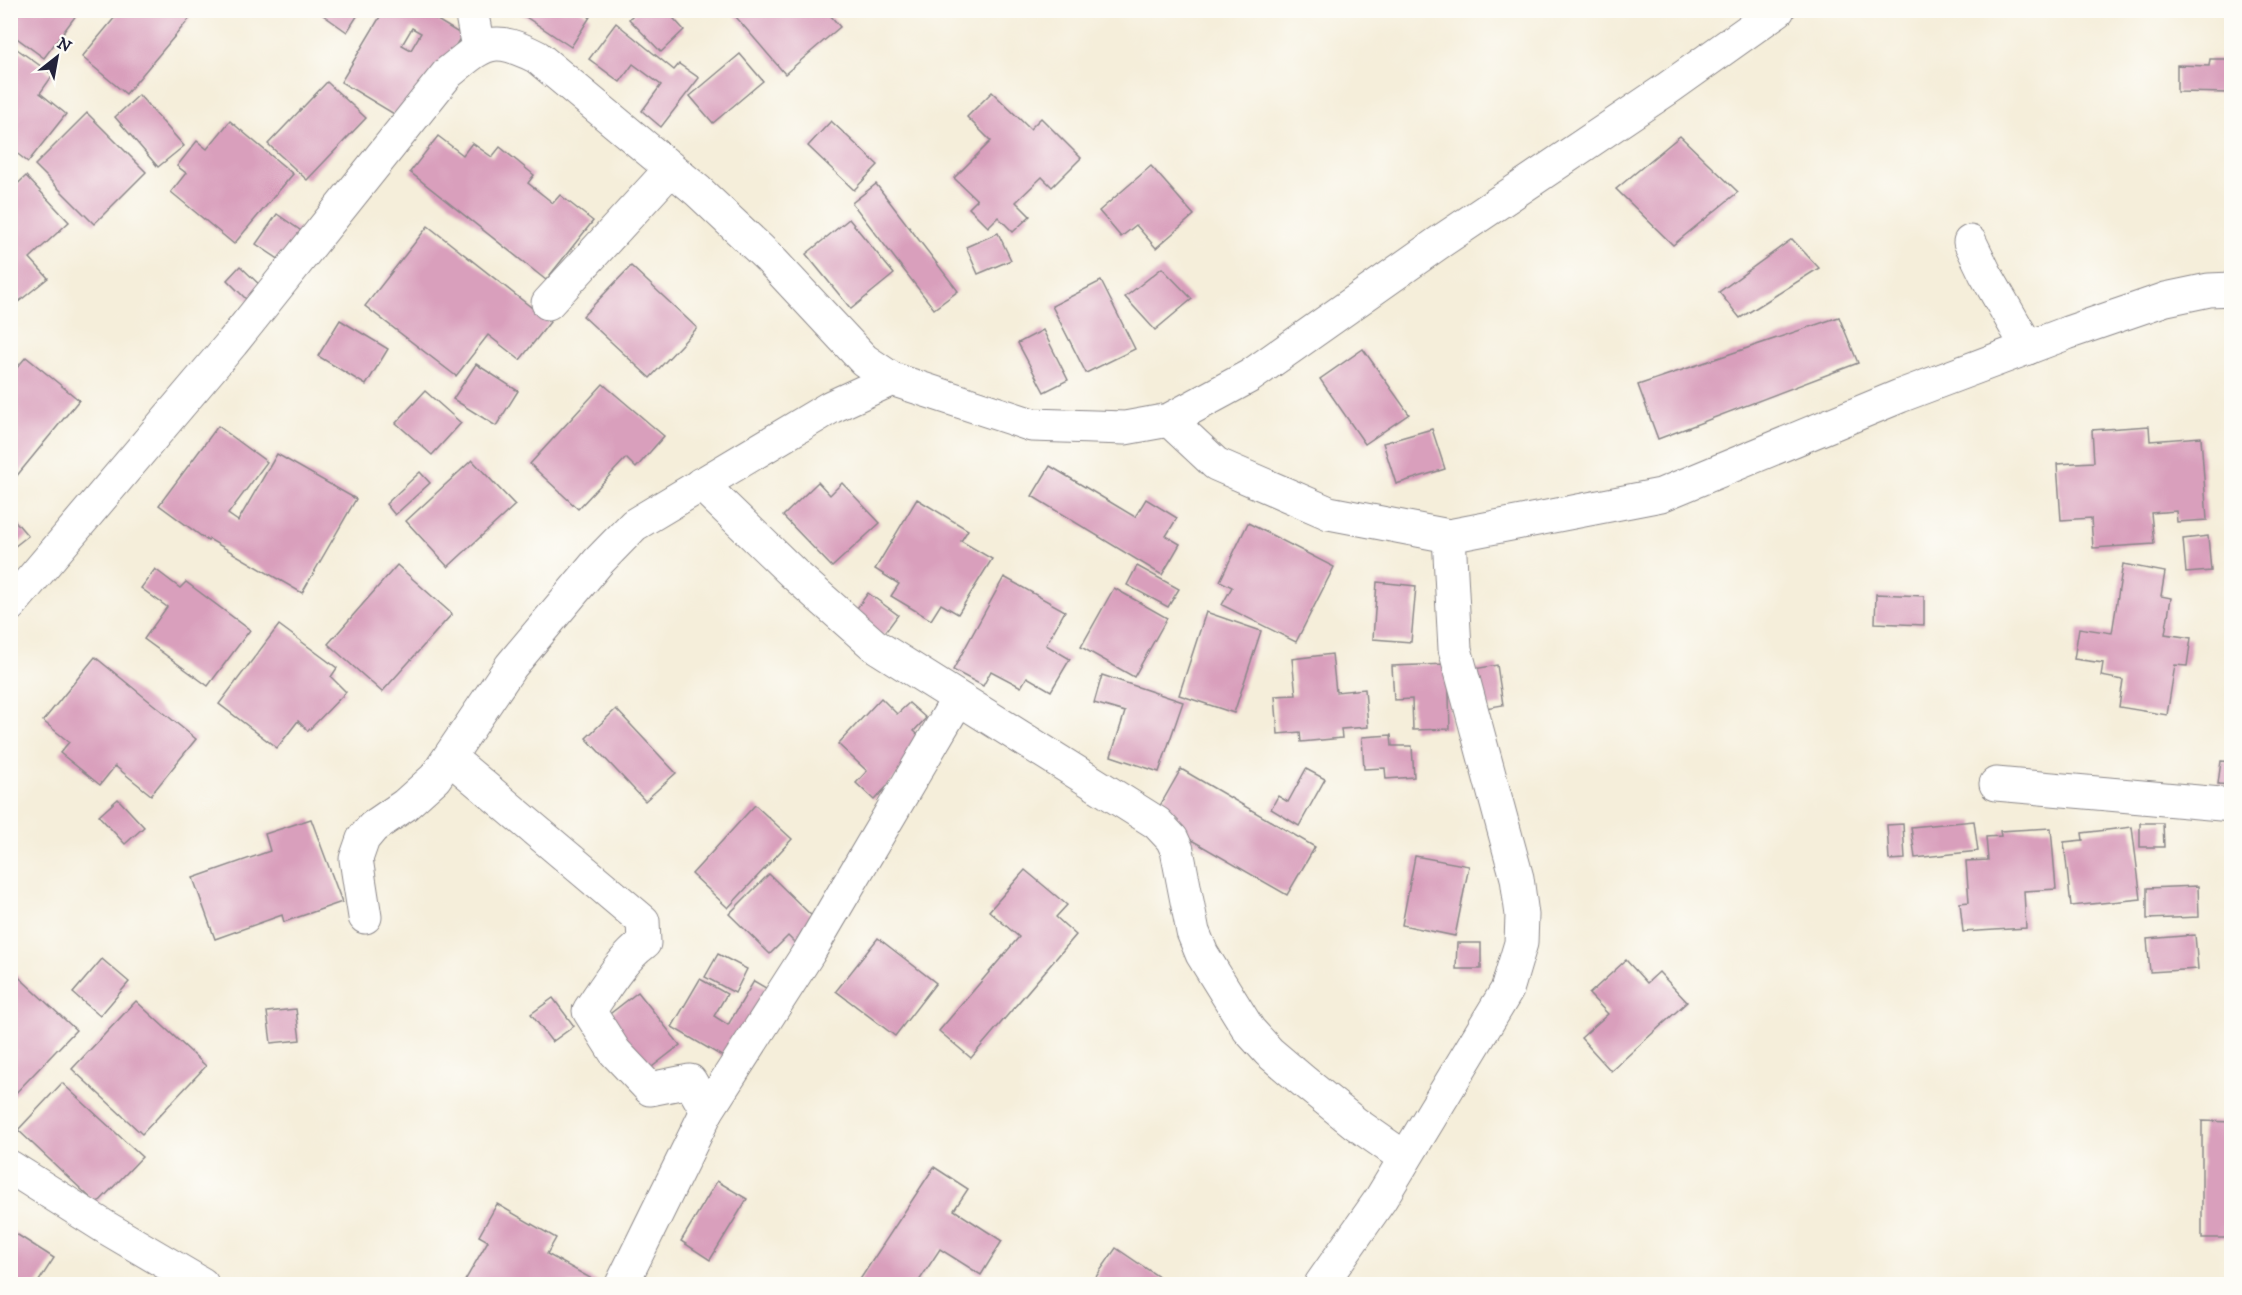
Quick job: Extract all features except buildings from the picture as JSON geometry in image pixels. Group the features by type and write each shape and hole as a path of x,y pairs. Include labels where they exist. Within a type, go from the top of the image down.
{"street":[{"path":"469,10 478,48"},
{"path":"10,605 232,343 448,73 478,48 495,44 514,45 537,57 698,191 769,258 864,360 892,378 1032,425 1125,428 1169,420 1250,376 1437,244 1667,89 1765,14"},
{"path":"548,303 671,169"},
{"path":"1970,242 2028,348"},
{"path":"1169,420 1216,464 1329,513 1449,536 1660,495 1900,396 2028,348 2166,299 2209,290 2232,290"},
{"path":"365,917 356,859 359,844 373,826 429,785 450,758 511,666 598,562 634,525 831,407 892,378"},
{"path":"701,484 794,574 874,645 1148,816 1163,829 1172,839 1181,864 1192,932 1202,954 1249,1030 1269,1052 1354,1123 1405,1158"},
{"path":"1322,1284 1380,1200 1507,990 1521,943 1522,915 1517,878 1455,650 1449,536"},
{"path":"622,1284 706,1111 809,952 958,699"},
{"path":"450,758 643,921 644,943 612,976 589,1011 615,1052 650,1089 690,1081 706,1111"},
{"path":"1996,784 2232,805"},
{"path":"10,1167 105,1227 202,1284"}]}
